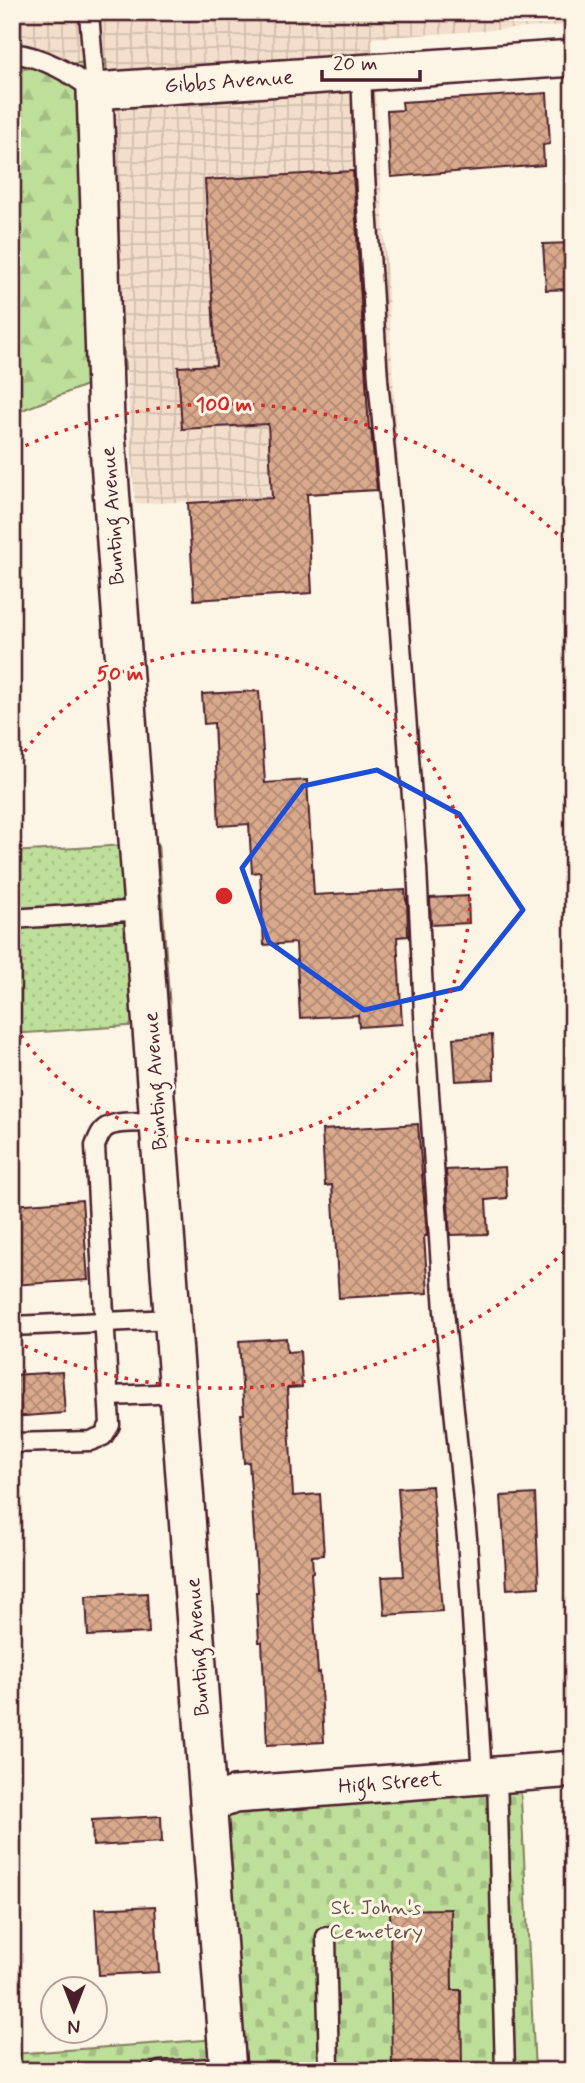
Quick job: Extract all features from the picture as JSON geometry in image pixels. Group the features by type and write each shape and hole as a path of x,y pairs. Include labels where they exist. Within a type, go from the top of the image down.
{"street":[{"name":"Gibbs Avenue","path":"94,91 573,58"},
{"name":"Bunting Avenue","path":"94,91 106,420 228,2069"},
{"name":"High Street","path":"210,1804 234,1795 573,1769"}],"lane":[{"path":"89,12 94,91"},
{"path":"12,52 33,55 70,72 94,91"},
{"path":"360,72 378,379 394,548 416,854 443,1297 490,1775 505,2071"},
{"path":"12,919 143,910"},
{"path":"12,1443 90,1441 103,1436 110,1425 94,1146 107,1127 116,1124 159,1122"},
{"path":"12,1326 173,1319"},
{"path":"110,1396 179,1393"},
{"path":"326,1937 329,2067 326,2071"},
{"path":"160,2071 228,2069"}],"highlighted area":[{"path":"377,770 459,814 523,910 461,988 364,1010 269,942 242,868 303,786"}],"shaded area":[{"path":"12,12 573,12 573,25 372,38 400,490 135,504 106,60 12,70"}],"green space":[{"path":"106,60 125,370 12,414 12,70"},
{"path":"158,843 171,1023 12,1034 12,852"},
{"name":"St. John's Cemetery","path":"519,1760 535,2071 12,2071 12,2054 232,2038 216,1779"}],"building":[{"path":"547,93 550,144 543,145 544,165 391,177 387,111 403,110 402,102"},
{"path":"353,171 369,430 377,490 307,494 312,593 194,600 188,503 272,498 268,424 182,429 178,367 216,365 205,180"},
{"path":"573,243 573,289 546,290 543,244"},
{"path":"259,691 265,783 307,780 314,895 405,890 408,936 397,937 402,1024 359,1027 358,1015 300,1018 296,943 264,945 260,872 252,873 249,824 219,826 214,723 204,724 202,694"},
{"path":"468,896 469,923 431,925 430,898"},
{"path":"492,1035 494,1079 456,1081 453,1038"},
{"path":"418,1124 427,1236 424,1236 428,1293 339,1298 332,1185 325,1186 322,1130"},
{"path":"505,1167 507,1198 486,1200 488,1234 450,1235 446,1170"},
{"path":"82,1200 88,1280 12,1285 12,1205"},
{"path":"286,1338 287,1352 300,1351 302,1387 287,1388 293,1496 320,1494 324,1555 312,1556 311,1573 324,1742 267,1745 249,1462 244,1463 239,1341"},
{"path":"62,1372 65,1413 12,1417 12,1375"},
{"path":"432,1486 442,1611 385,1615 382,1577 404,1576 398,1488"},
{"path":"535,1494 539,1587 507,1589 501,1496"},
{"path":"147,1593 149,1633 88,1636 86,1596"},
{"path":"161,1816 162,1842 93,1846 92,1820"},
{"path":"155,1906 159,1972 99,1974 95,1909"},
{"path":"451,1909 452,1990 461,1990 462,2071 392,2071 390,1910"}]}
